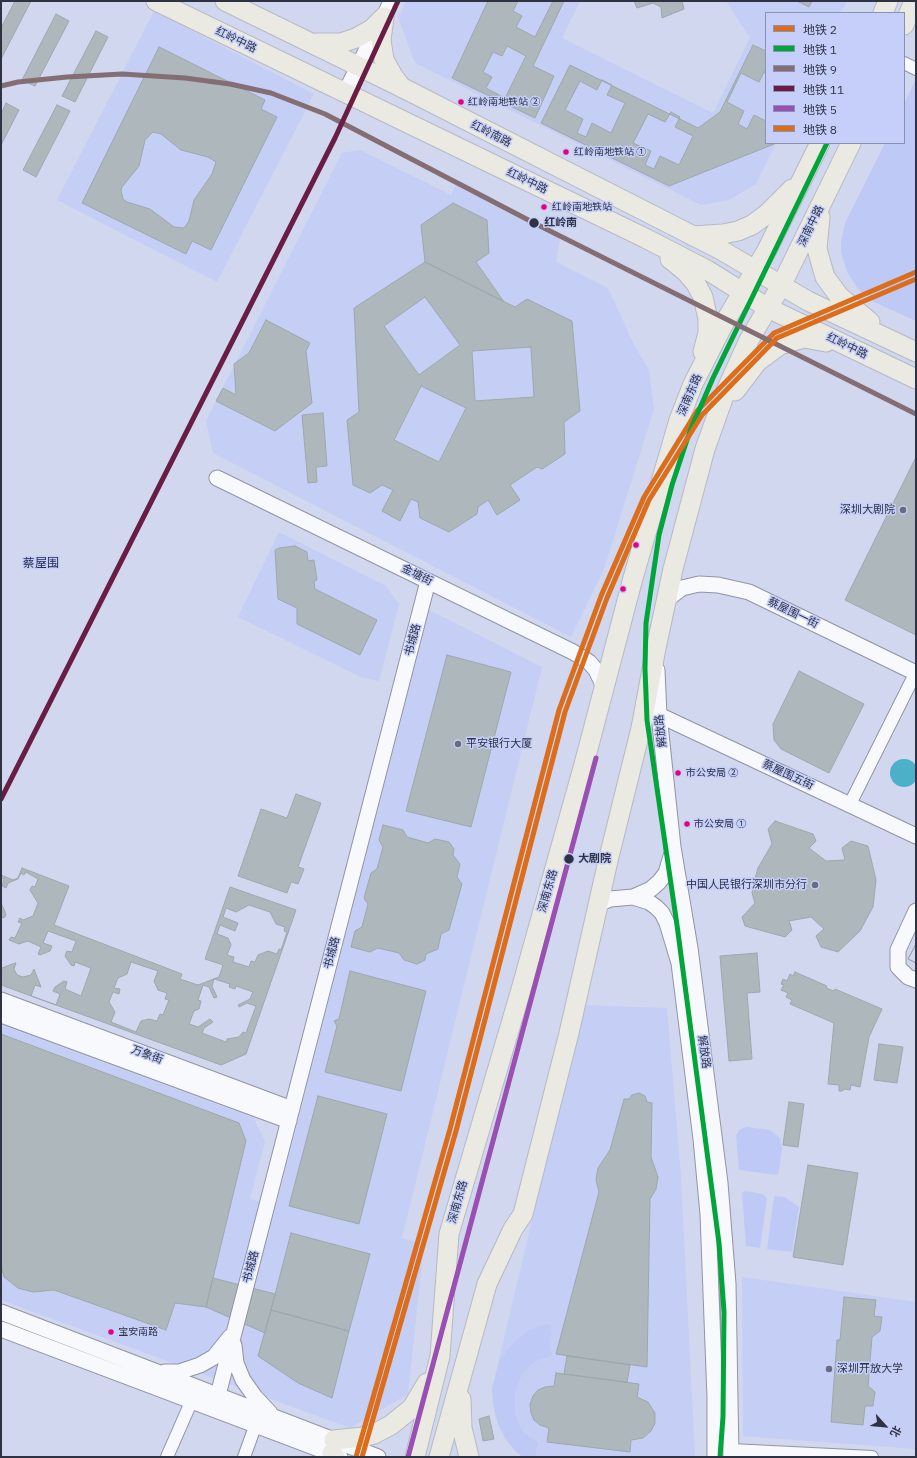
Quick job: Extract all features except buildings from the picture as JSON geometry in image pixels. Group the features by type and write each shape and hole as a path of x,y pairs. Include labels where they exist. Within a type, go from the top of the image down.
{"main road":[{"name":"红岭中路","path":"156,1 645,238 707,270 768,308 916,379"},
{"name":"红岭南路","path":"225,1 403,88 756,269"},
{"path":"882,12 888,1"},
{"path":"905,23 914,1"},
{"path":"346,93 388,9"},
{"path":"310,43 327,45 349,41 372,29 388,9"},
{"path":"388,9 381,40 384,60 393,76 403,88"},
{"path":"743,293 820,144"},
{"name":"深南中路","path":"768,308 782,284 851,144"},
{"path":"693,236 723,234 738,231 752,224 767,214 803,178"},
{"path":"822,203 817,233 817,249 825,277 840,296 895,342"},
{"path":"645,238 686,272 696,284 703,297 706,308 708,333 693,384"},
{"path":"756,269 808,301 916,352"},
{"name":"深南东路","path":"415,1457 440,1356 449,1234 522,985 633,578 679,420 693,384 722,327 743,293"},
{"path":"439,1457 487,1284 513,1229 523,1214 569,1033 642,728 656,648 688,509 715,421 748,340 768,308"},
{"path":"715,421 735,391 758,361 780,345 792,340 811,338 827,342 889,366"},
{"path":"335,1452 357,1439 369,1436 399,1420 417,1401 440,1356"},
{"path":"460,1382 462,1428 469,1457"}],"street":[{"path":"905,64 916,69"},
{"name":"金塘街","path":"217,478 515,623 581,657 596,670 604,687"},
{"name":"书城路","path":"218,1395 428,581"},
{"name":"蔡屋围一街","path":"666,601 682,588 699,584 718,585 749,592 916,673"},
{"name":"解放路","path":"656,648 659,715 673,846 690,948 720,1183 728,1284 731,1454"},
{"path":"850,804 916,673"},
{"name":"蔡屋围五街","path":"659,715 916,836"},
{"path":"633,897 651,889 660,882 666,873 673,846"},
{"name":"解放路","path":"600,903 610,899 633,897 649,902 662,913 674,946 681,974 701,1139 708,1214 715,1398 715,1457"},
{"path":"916,911 898,950 898,967 908,977 916,980"},
{"name":"万象街","path":"1,1000 291,1115"},
{"name":"万象街","path":"1,1015 291,1115"},
{"path":"1,1312 275,1418 335,1452"},
{"name":"书城路","path":"156,1372 186,1370 208,1361 221,1350 236,1326"},
{"name":"书城路","path":"236,1326 234,1350 239,1372 255,1397 275,1418"},
{"path":"1,1329 335,1452 378,1457"},
{"path":"167,1457 192,1400"},
{"path":"244,1457 256,1424"},
{"path":"731,1454 872,1457"}],"shaded area":[{"path":"406,1 580,1 562,38 713,113 750,38 726,1 847,1 842,12 765,12 765,144 776,144 756,184 729,200 701,205 415,63 398,17"},
{"path":"154,11 314,94 217,282 57,200"},
{"path":"916,81 916,321 874,302 858,289 847,272 841,252 841,242 845,223 884,144 905,144 905,102"},
{"path":"360,150 451,195 458,180 491,197 497,207 560,238 556,262 608,288 635,347 649,370 654,409 604,569 571,637 213,453 206,421 342,153"},
{"path":"279,532 386,586 399,604 379,681 361,677 238,617"},
{"path":"429,610 542,667 402,1238 424,1244 408,1394 350,1428 1,1300 1,1025 254,1118 265,1142 250,1199 276,1206"},
{"path":"904,759 914,763 918,773 914,783 904,787 894,783 890,773 894,763"},
{"path":"583,1005 667,1008 681,1178 695,1457 523,1457 515,1451 505,1439 495,1415 492,1389"},
{"path":"747,1127 770,1130 780,1138 782,1149 778,1175 739,1170 736,1135 740,1129"},
{"path":"745,1191 762,1194 767,1198 760,1248 746,1246 742,1193"},
{"path":"774,1196 785,1197 799,1207 792,1252 767,1249"},
{"name":"深圳开放大学","path":"742,1277 916,1302 916,1449 743,1436"},
{"path":"550,1324 552,1336 549,1337 552,1355 534,1362 528,1367 522,1374 515,1392 515,1414 519,1425 524,1433 538,1443 535,1457 523,1457 515,1451 499,1427 493,1404 492,1389 499,1362 513,1343 528,1331 539,1326"}],"metro line":[{"name":"11","path":"1,799 335,138 398,1"},
{"name":"9","path":"1,86 18,82 67,77 122,74 185,78 230,84 271,93 325,114 536,224 916,414"},
{"name":"1","path":"720,1457 723,1417 724,1312 719,1243 677,925 647,720 645,669 646,623 659,535 672,485 690,431 713,378 827,144"},
{"name":"2","path":"356,1457 450,1129 559,710 601,596 644,497 697,411 774,333 916,272"},
{"name":"8","path":"362,1457 456,1131 565,712 607,598 649,500 702,415 777,338 916,279"},
{"name":"5","path":"408,1457 596,758"}],"place":[{"name":"红岭南地铁站 ②","path":"461,102"},
{"name":"红岭南地铁站 ①","path":"566,152"},
{"name":"红岭南地铁站","path":"544,207"},
{"name":"红岭南","path":"534,223"},
{"name":"深圳大剧院","path":"903,510"},
{"name":"平安银行大厦","path":"458,744"},
{"name":"市公安局 ②","path":"678,773"},
{"name":"市公安局 ①","path":"687,824"},
{"name":"大剧院","path":"569,859"},
{"name":"中国人民银行深圳市分行","path":"815,885"},
{"name":"宝安南路","path":"111,1332"},
{"name":"深圳开放大学","path":"829,1369"}],"district":[{"name":"蔡屋围","path":"41,564"}]}
